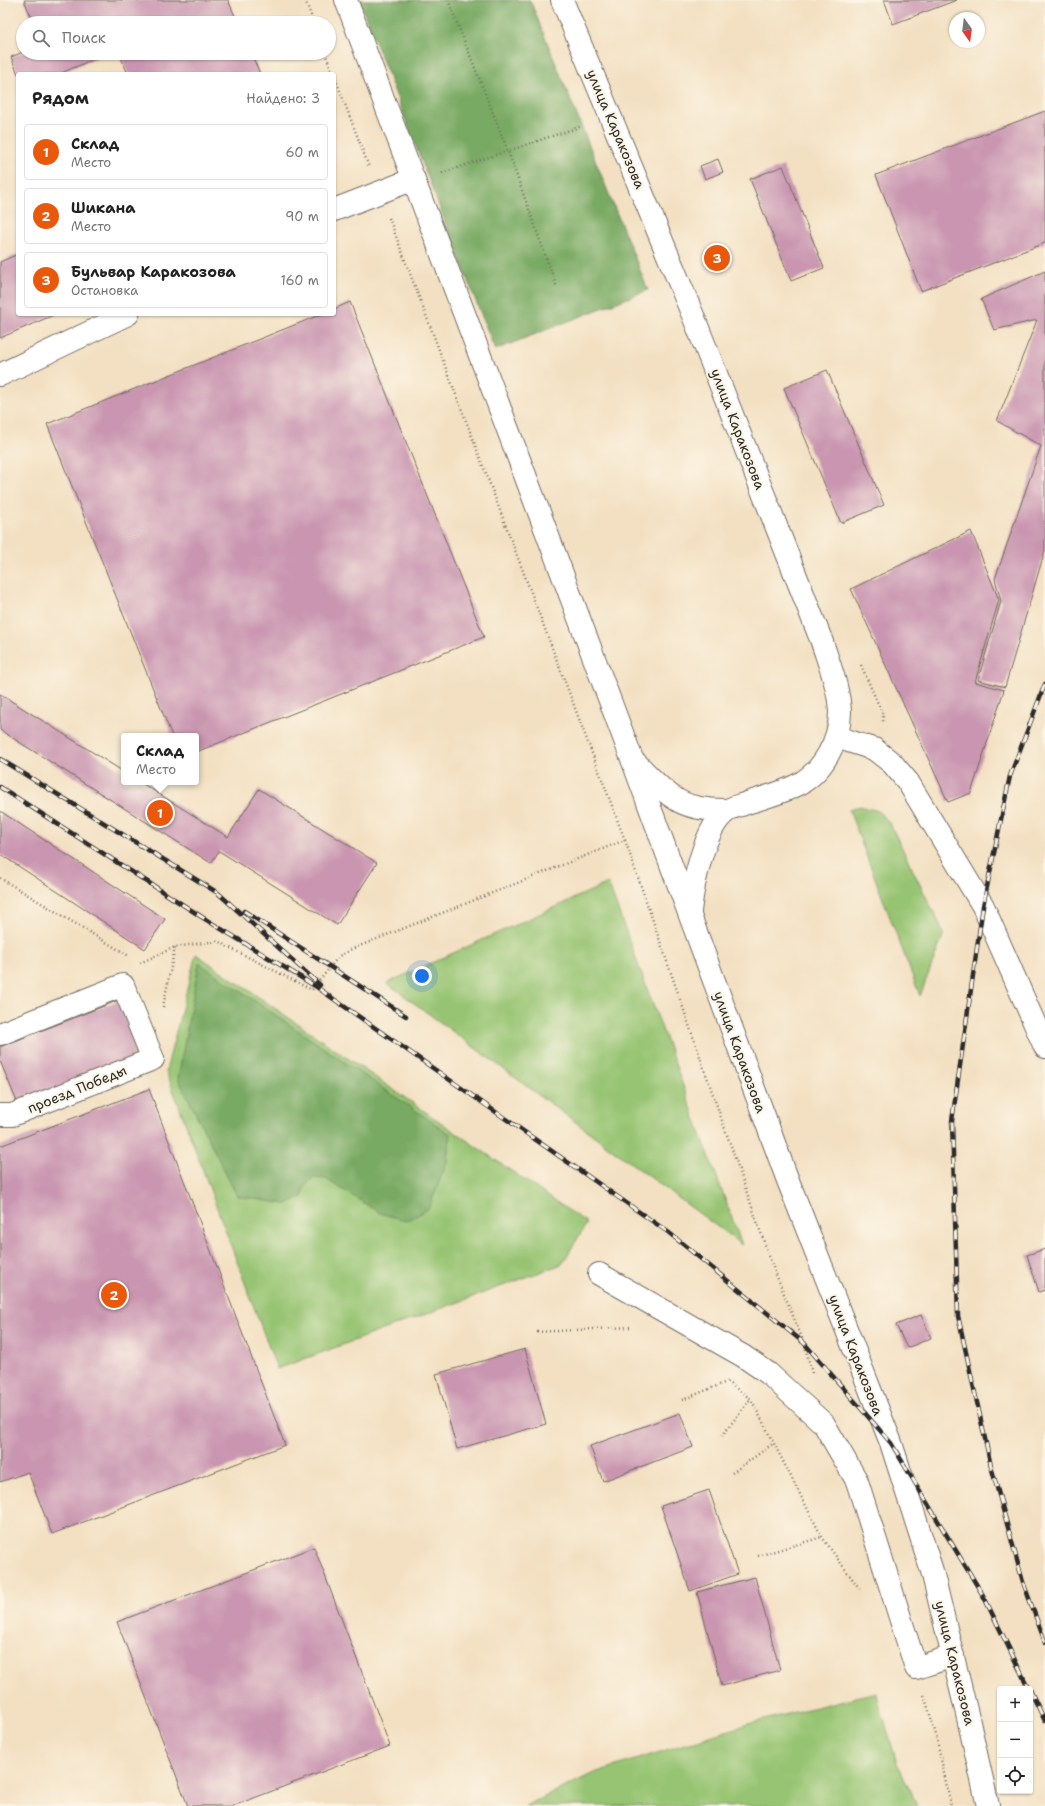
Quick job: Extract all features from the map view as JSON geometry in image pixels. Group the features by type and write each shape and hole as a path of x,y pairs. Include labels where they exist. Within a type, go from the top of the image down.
{"main road":[{"name":"улица Каракозова","path":"346,0 632,759 787,1178 890,1443 932,1571 988,1806"},
{"name":"улица Каракозова","path":"562,0 694,318 822,642 837,687 840,713 836,737 819,768 796,786 727,810 709,810 679,802 666,794 632,759"},
{"path":"336,209 414,179"},
{"path":"0,375 124,316"},
{"path":"836,737 874,750 892,763 908,782 983,906 1045,1047"},
{"name":"улица Каракозова","path":"690,914 693,883 708,839 715,823 727,810"},
{"name":"проезд Победы","path":"0,1034 123,985 153,1059 12,1115 0,1115"},
{"path":"599,1274 743,1356 768,1373 824,1424 857,1480 916,1668 953,1656"}],"path":[{"path":"305,0 311,16"},
{"path":"448,0 508,151 557,288"},
{"path":"328,60 333,72"},
{"path":"336,80 625,840 771,1262 804,1344 813,1380"},
{"path":"441,174 582,126"},
{"path":"0,878 140,963 175,947 217,941 312,990 339,956 352,949 625,840"},
{"path":"162,1014 175,947"},
{"path":"537,1332 646,1326 667,1314"},
{"path":"682,1400 728,1383 743,1356"},
{"path":"722,1436 751,1399 768,1373"},
{"path":"728,1383 751,1399 822,1537 862,1593"},
{"path":"732,1473 774,1443"},
{"path":"758,1556 822,1537"},
{"path":"916,1668 935,1731 951,1806"}],"green space":[{"path":"359,0 530,0 648,290 495,350"},
{"path":"860,806 878,811 890,824 944,933 920,996 849,810"},
{"path":"608,883 742,1245 387,983"},
{"path":"196,954 587,1223 562,1264 277,1369 166,1071"},
{"path":"199,963 450,1134 447,1162 429,1208 407,1221 380,1213 326,1179 313,1178 305,1186 302,1197 286,1204 237,1196 178,1078"},
{"path":"876,1692 897,1763 917,1806 525,1806 594,1773 748,1724"}],"building":[{"path":"24,0 228,0 235,16 31,16"},
{"path":"884,0 957,0 893,24"},
{"path":"16,55 16,60 92,60 64,72 17,72 11,57"},
{"path":"122,60 254,60 259,72 127,72"},
{"path":"1045,111 1045,243 921,291 876,175"},
{"path":"718,159 723,172 705,179 700,166"},
{"path":"783,166 824,268 791,281 750,179"},
{"path":"16,255 16,316 51,316 0,338 0,262"},
{"path":"1045,271 1045,550 1005,687 978,680 1001,601 995,579 1041,446 997,421 1037,320 994,330 981,299"},
{"path":"350,302 484,637 199,751 199,733 171,733 47,424 317,316 336,316 336,308"},
{"path":"827,370 884,505 841,523 784,388"},
{"path":"971,531 999,600 975,682 1004,690 971,793 948,802 851,589"},
{"path":"0,694 121,770 121,785 145,785 228,837 259,789 377,863 337,925 219,851 211,863 0,730"},
{"path":"0,811 165,919 145,949 0,854"},
{"path":"119,1000 141,1055 18,1104 0,1061 0,1047"},
{"path":"149,1089 285,1445 52,1534 28,1472 0,1482 0,1146"},
{"path":"1045,1249 1045,1290 1039,1292 1027,1255"},
{"path":"921,1315 931,1338 907,1348 896,1325"},
{"path":"525,1349 546,1424 457,1449 436,1374"},
{"path":"680,1413 693,1447 603,1481 590,1446"},
{"path":"709,1490 738,1574 690,1591 661,1506"},
{"path":"314,1547 390,1746 233,1806 188,1806 117,1622"},
{"path":"755,1577 780,1670 722,1686 697,1592"}],"railway":[{"path":"1045,684 1010,776 983,906 952,1121 958,1316 991,1466 1023,1582 1045,1642"},
{"path":"0,759 218,893 320,985"},
{"path":"0,787 205,919 315,986 668,1232 804,1343 891,1443 984,1597 1028,1686"},
{"path":"244,911 406,1016"},
{"path":"1033,1696 1045,1721"}],"place":[{"name":"Бульвар Каракозова","path":"717,258"},
{"name":"Склад","path":"160,813"},
{"name":"Шикана","path":"114,1295"}]}
